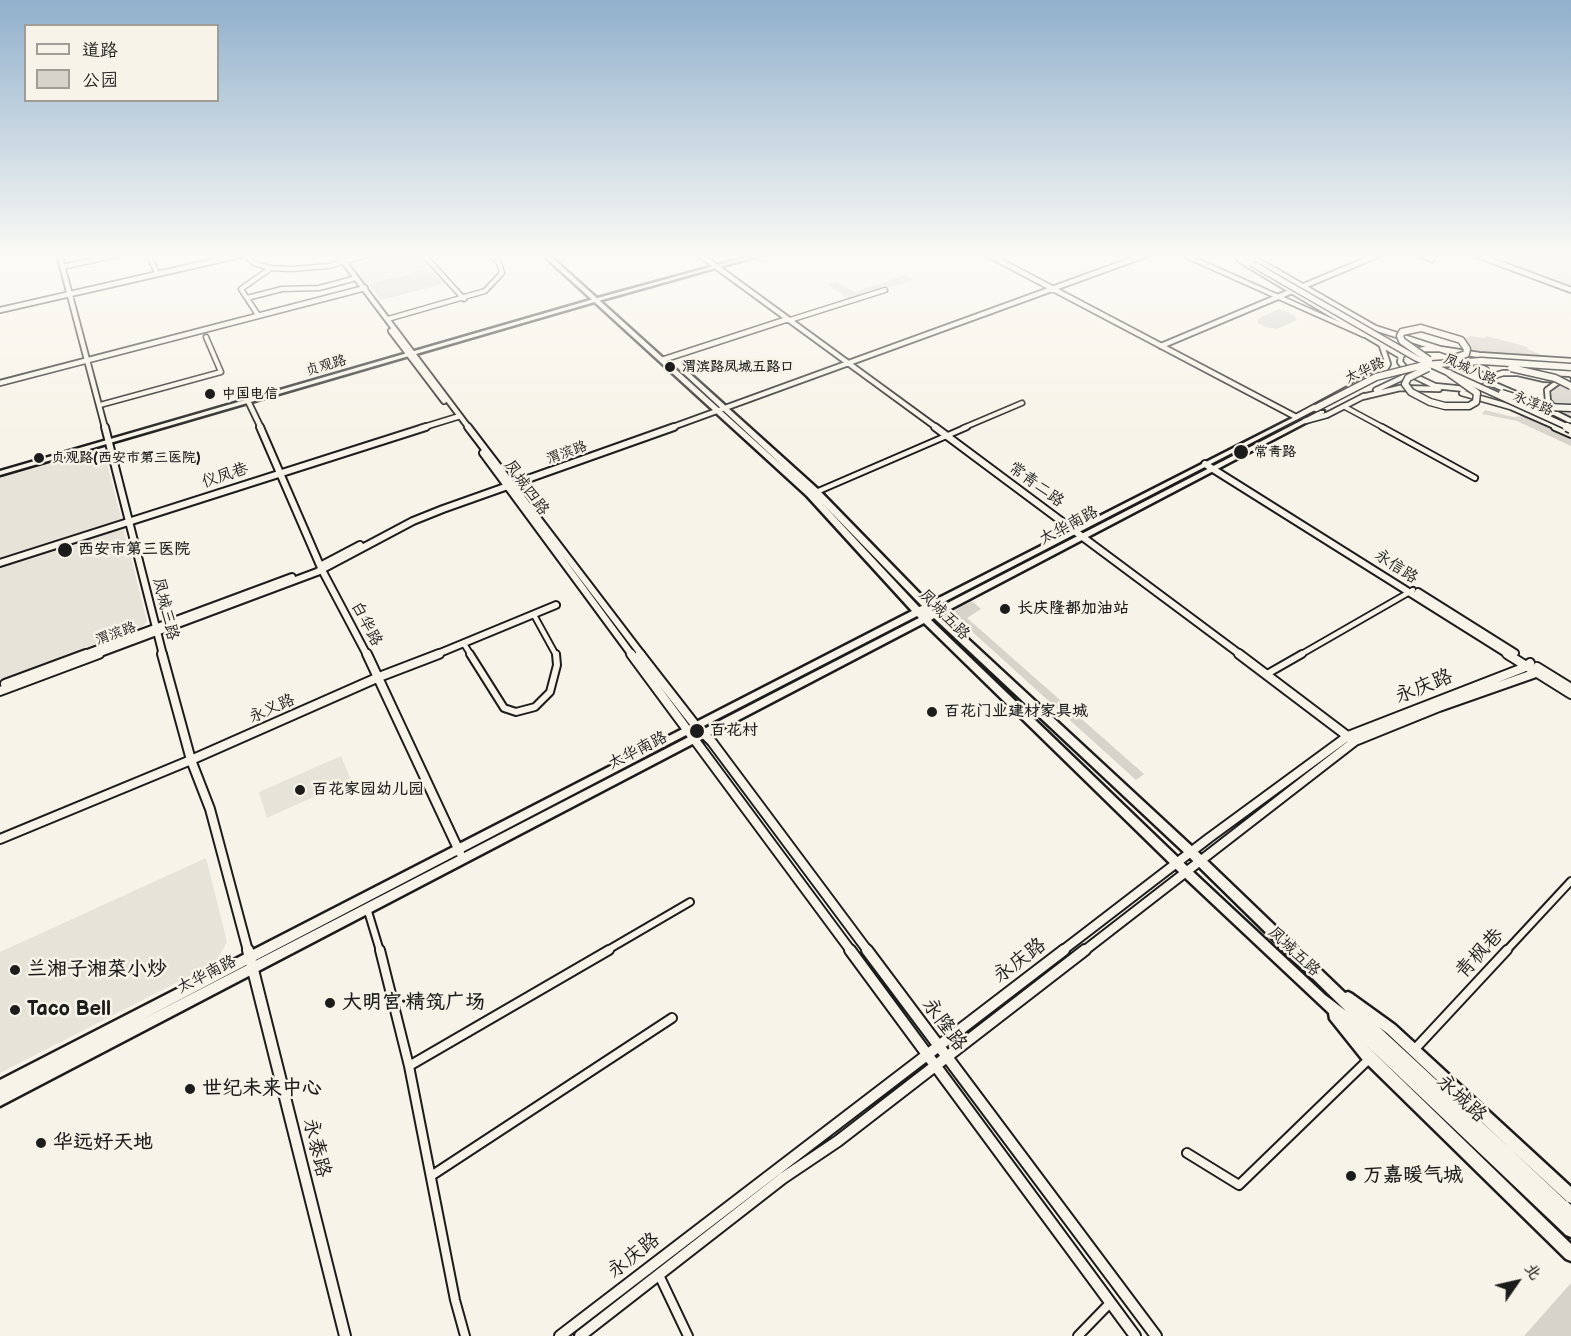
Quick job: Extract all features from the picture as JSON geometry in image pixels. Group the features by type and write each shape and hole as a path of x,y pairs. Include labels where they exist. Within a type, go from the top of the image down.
{"main road":[{"name":"贞观路","path":"0,471 534,316"},
{"name":"凤城五路","path":"618,316 722,408 813,493 927,613 1185,871 1322,999"},
{"name":"凤城八路","path":"1342,316 1387,343 1571,431"},
{"name":"凤城八路","path":"1349,316 1428,360 1571,422"},
{"path":"1414,366 1458,358 1466,354 1467,349 1461,340 1444,333 1421,328 1402,332 1400,336 1402,341 1428,360"},
{"name":"贞观路","path":"108,440 411,352"},
{"name":"太华路","path":"1319,410 1376,377 1414,366 1481,361 1571,368"},
{"path":"1496,365 1570,382"},
{"name":"太华路","path":"1319,410 1387,379 1428,368 1496,365 1571,368"},
{"path":"1428,368 1408,378 1405,384 1411,392 1430,402 1445,406 1469,406 1476,402 1477,393 1449,374"},
{"path":"1502,393 1546,407 1571,408"},
{"name":"太华南路","path":"0,1087 250,957 704,734 927,613 1319,410"},
{"name":"凤城五路","path":"927,613 1192,853 1329,985"},
{"name":"太华南路","path":"0,1100 367,908 460,854 691,728 927,613"},
{"path":"1329,985 1391,1029 1571,1196"},
{"name":"永城路","path":"1329,985 1370,1027 1571,1215"},
{"path":"1322,999 1366,1055 1571,1254"},
{"name":"永城路","path":"1322,999 1359,1030 1571,1230"}],"street":[{"name":"凤城三路","path":"76,316 191,760 210,809 253,969"},
{"path":"0,383 253,316"},
{"name":"凤城四路","path":"384,316 411,352"},
{"name":"凤城四路","path":"385,316 691,728 694,739"},
{"path":"388,320 401,316"},
{"name":"常青二路","path":"784,316 1080,533 1351,738"},
{"path":"665,359 801,316"},
{"name":"渭滨路","path":"0,686 322,568 413,521 509,484 970,316"},
{"path":"1105,316 1299,419 1327,415 1410,374"},
{"path":"1161,346 1231,316"},
{"path":"1299,419 1384,369 1388,364 1381,343 1321,316"},
{"path":"1335,316 1401,356"},
{"name":"凤城八路","path":"1356,316 1398,337 1440,349"},
{"path":"1348,324 1355,326 1366,322"},
{"path":"100,405 222,372 206,337"},
{"path":"1401,356 1415,349 1440,349 1571,361"},
{"name":"永淳路","path":"1440,349 1478,364 1489,380 1571,422"},
{"path":"1495,355 1491,358 1495,366 1509,373 1570,382"},
{"path":"1401,356 1400,362 1410,374 1435,386 1449,389"},
{"path":"1362,397 1400,388 1475,390 1484,387 1489,380 1509,373"},
{"path":"1570,382 1555,382 1547,390 1548,402 1571,422"},
{"name":"永淳路","path":"1449,389 1511,407 1571,431"},
{"name":"白华路","path":"248,401 322,568 379,677 460,854"},
{"path":"813,493 1022,403"},
{"path":"1345,406 1475,478"},
{"name":"仪凤巷","path":"0,563 458,417"},
{"name":"永信路","path":"1211,465 1528,664 1571,688"},
{"path":"1267,674 1412,591"},
{"name":"永义路","path":"0,839 191,760 379,677 556,605"},
{"path":"464,644 504,708 516,712 535,707 550,692 557,665 556,652 534,615"},
{"name":"渭滨路","path":"0,691 156,630"},
{"name":"永庆路","path":"560,1336 1178,863 1351,738 1528,664"},
{"name":"永信路","path":"1538,670 1571,694"},
{"name":"永庆路","path":"580,1336 1200,861 1351,738 1538,670"},
{"name":"凤城四路","path":"691,728 704,734"},
{"name":"永隆路","path":"704,734 1156,1336"},
{"name":"永隆路","path":"694,739 933,1066 1135,1336"},
{"name":"青枫巷","path":"1413,1050 1571,881"},
{"path":"409,1066 690,902"},
{"path":"367,908 388,975 409,1066 454,1300 465,1336"},
{"name":"永泰路","path":"253,969 345,1336"},
{"path":"431,1176 672,1018"},
{"path":"1187,1153 1239,1185 1368,1060"},
{"path":"653,1263 688,1336"},
{"path":"1078,1336 1110,1304"}],"shaded area":[{"name":"西安市第三医院","path":"94,451 104,451 147,621 140,630 0,682 0,478"},
{"path":"341,756 351,780 267,818 259,792"},
{"path":"206,858 227,942 215,963 0,1073 0,952"}],"green space":[{"path":"1263,316 1295,316 1297,320 1277,329 1265,327 1258,323 1257,319"},
{"path":"1471,336 1485,338 1487,336 1528,347 1527,349 1547,357 1474,351 1461,339"},
{"path":"1571,380 1571,418 1560,413 1564,412 1553,400 1551,394 1558,385"},
{"path":"1485,410 1513,417 1525,416 1571,437 1571,446 1517,421 1482,414"},
{"path":"972,601 981,609 967,618 1144,774 1136,780 957,618 955,610"},
{"path":"1571,1283 1571,1336 1524,1336"}],"place":[{"name":"渭滨路凤城五路口","path":"670,367"},
{"name":"中国电信","path":"210,394"},
{"name":"常青路","path":"1241,452"},
{"name":"贞观路(西安市第三医院)","path":"39,458"},
{"name":"西安市第三医院","path":"65,550"},
{"name":"长庆隆都加油站","path":"1005,609"},
{"name":"百花门业建材家具城","path":"932,712"},
{"name":"百花村","path":"697,731"},
{"name":"百花家园幼儿园","path":"300,790"},
{"name":"兰湘子湘菜小炒","path":"15,970"},
{"name":"大明宫·精筑广场","path":"330,1003"},
{"name":"Taco Bell","path":"15,1010"},
{"name":"世纪未来中心","path":"190,1089"},
{"name":"华远好天地","path":"41,1143"},
{"name":"万嘉暖气城","path":"1351,1176"}]}
